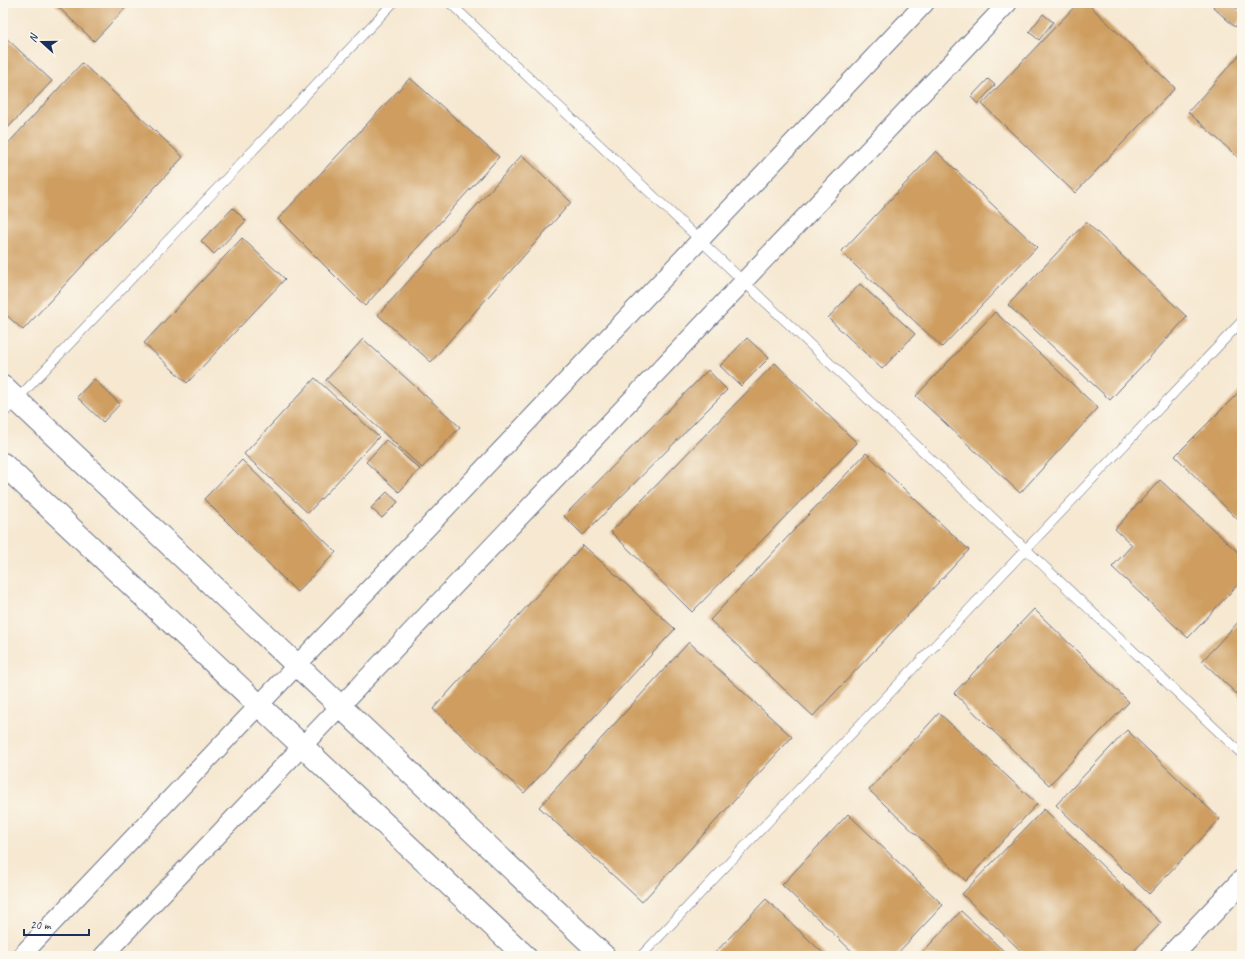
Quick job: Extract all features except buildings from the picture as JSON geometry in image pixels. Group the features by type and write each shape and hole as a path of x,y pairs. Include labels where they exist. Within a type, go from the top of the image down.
{"street":[{"path":"21,956 925,3"},
{"path":"103,956 1008,3"},
{"path":"8,401 296,665 604,956"},
{"path":"3,464 525,956"},
{"path":"1171,956 1242,881"}],"lane":[{"path":"8,401 393,3"},
{"path":"450,3 1242,754"},
{"path":"641,956 1242,321"}]}
